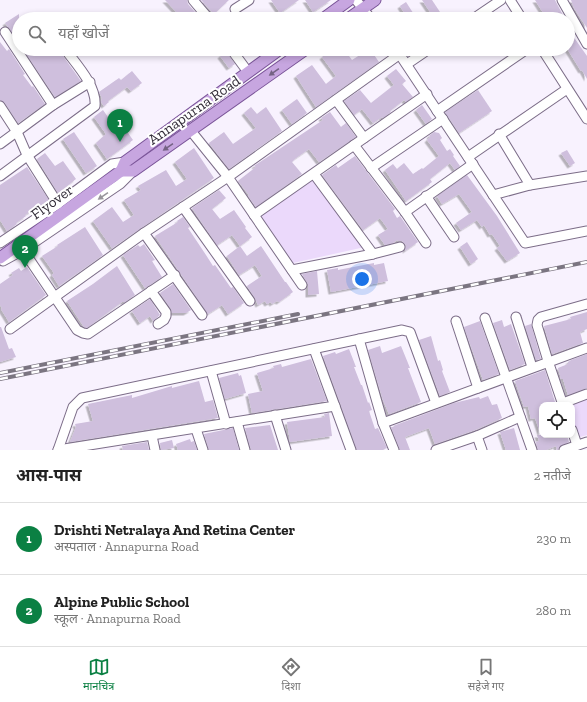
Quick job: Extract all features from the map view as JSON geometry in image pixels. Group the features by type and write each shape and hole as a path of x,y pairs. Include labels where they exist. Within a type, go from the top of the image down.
{"main road":[{"path":"333,12 350,0"},
{"path":"359,4 375,0"},
{"name":"Annapurna Road","path":"124,169 270,56"},
{"name":"Annapurna Road","path":"124,169 191,131 296,56"},
{"name":"Flyover","path":"0,258 124,169"}],"street":[{"path":"193,0 203,12"},
{"path":"235,9 249,0"},
{"path":"483,12 501,0"},
{"path":"510,0 518,12"},
{"path":"562,0 569,12"},
{"path":"359,4 365,12"},
{"path":"575,23 587,44"},
{"path":"4,32 12,44"},
{"path":"20,56 54,105"},
{"path":"0,176 95,106 96,101 90,82 70,56"},
{"path":"236,56 248,72"},
{"path":"10,329 144,233 228,177 336,100 393,56"},
{"path":"401,56 525,243 587,231"},
{"path":"407,64 419,56"},
{"path":"437,110 517,56"},
{"path":"547,56 587,119"},
{"path":"0,144 54,105 90,82"},
{"path":"405,212 470,160 499,134 568,89"},
{"path":"254,215 427,94"},
{"path":"336,100 364,138"},
{"path":"0,106 17,132 27,156 58,204"},
{"path":"371,168 443,119"},
{"path":"191,131 228,177 302,285"},
{"path":"499,134 530,185"},
{"path":"354,145 405,212 426,243"},
{"name":"Annapurna Road","path":"0,243 58,204 112,164 124,169 120,184 23,250 0,263"},
{"path":"314,174 373,254"},
{"path":"493,195 530,185 587,176"},
{"path":"426,196 454,237"},
{"path":"183,206 250,301"},
{"path":"144,233 202,315"},
{"path":"292,270 373,254 400,247"},
{"path":"23,250 77,330 88,334 174,275"},
{"path":"151,291 166,312 164,320 158,324"},
{"path":"562,402 537,325 538,320 541,317 587,304"},
{"path":"516,317 532,367"},
{"path":"485,318 532,450"},
{"path":"456,321 478,388"},
{"path":"335,406 58,450 73,407 82,398 402,330 410,332 436,404"},
{"path":"359,339 383,423 394,450"},
{"path":"383,423 548,361 587,348"},
{"path":"314,349 351,450"},
{"path":"211,371 226,424"},
{"path":"568,402 587,394"},
{"path":"275,415 286,450"},
{"path":"436,450 477,436 520,417"},
{"path":"237,422 245,450"},
{"path":"196,429 203,450"},
{"path":"152,436 155,450"},
{"path":"477,436 482,450"},
{"path":"575,438 577,445"},
{"path":"564,450 587,442"}],"shaded area":[{"path":"314,178 365,247 293,263 261,216"},
{"path":"587,399 587,435 577,438 575,432 575,404"}],"building":[{"path":"165,0 187,0 188,4 195,12 176,12"},
{"path":"201,0 229,0 216,12 212,12"},
{"path":"271,0 299,0 281,12 279,12"},
{"path":"305,0 331,0 313,12"},
{"path":"422,0 432,0 440,12 430,12"},
{"path":"535,0 555,0 561,12 543,12"},
{"path":"571,0 587,0 587,28 574,8"},
{"path":"406,2 412,12 404,12 400,6"},
{"path":"12,18 12,32 5,23"},
{"path":"575,39 587,56 587,79 582,70 581,71 572,56 575,56"},
{"path":"0,42 7,51 9,49 12,56 25,74 23,75 32,87 33,86 45,104 18,123 5,103 0,100"},
{"path":"28,56 63,56 81,81 55,97"},
{"path":"220,56 229,56 235,64 229,68"},
{"path":"349,56 352,60 358,56 375,56 379,62 316,107 296,76 312,65 326,84 336,76 322,57"},
{"path":"396,69 406,81 402,84 413,97 406,102 404,100 383,118 382,117 373,123 362,109 354,115 344,101 360,90 371,103 394,85 387,76"},
{"path":"132,71 142,83 131,91 127,87 108,101 109,102 104,106 101,102 102,98 99,92 119,78 121,80"},
{"path":"478,90 492,111 459,133 445,112"},
{"path":"297,99 307,113 292,124 282,110"},
{"path":"422,105 432,119 426,124 416,110"},
{"path":"251,107 257,114 266,107 282,131 229,169 209,143 224,132 233,144 256,128 244,113"},
{"path":"103,110 115,127 121,123 133,140 107,159 96,143 106,134 94,117"},
{"path":"330,112 341,127 346,123 356,137 319,162 309,149 296,158 292,162 302,174 256,207 238,181 256,167 254,166 323,120 321,118"},
{"path":"74,132 97,166 86,173 63,139"},
{"path":"434,132 439,133 442,138 440,140 447,151 450,149 460,166 455,170 450,163 430,179 432,182 406,201 385,170 393,164 397,169 404,163 413,174 422,168 423,169 439,156 427,140"},
{"path":"194,148 214,178 112,248 93,221 112,207 123,222 134,215 124,200 141,190 138,186 166,170 176,186 187,179 175,162"},
{"path":"567,150 575,163 570,166 561,153"},
{"path":"45,153 55,166 63,161 76,179 58,193 37,159"},
{"path":"355,156 395,209 393,211 397,218 400,216 418,242 405,251 406,245 402,241 397,240 393,243 385,245 378,235 388,229 380,218 363,230 322,175 336,165 338,168"},
{"path":"27,167 49,200 25,215 26,216 7,231 0,220 0,185"},
{"path":"467,175 497,216 520,253 507,261 497,248 500,246 492,234 490,235 484,225 482,227 477,220 461,230 456,223 472,212 459,194 442,204 437,196"},
{"path":"219,190 226,198 212,209 220,219 234,210 252,237 240,246 232,235 217,245 192,208"},
{"path":"183,217 190,227 188,228 213,266 215,265 231,288 233,287 244,303 228,314 222,305 208,314 155,236 178,222 177,221"},
{"path":"85,227 103,255 59,286 52,275 54,273 42,256"},
{"path":"467,242 478,259 471,264 460,247"},
{"path":"144,244 155,260 152,261 162,277 145,288 123,255 138,245 140,247"},
{"path":"240,246 247,256 261,246 293,292 279,302 277,301 272,304 271,302 267,304 265,301 258,305 247,286 262,276 255,265 239,275 227,256"},
{"path":"374,263 374,265 384,263 388,281 331,292 327,270 338,268 338,270"},
{"path":"117,266 135,295 125,302 122,302 87,328 84,327 67,301"},
{"path":"27,267 46,295 9,322 0,305 0,284 13,275 11,273 19,268 21,271"},
{"path":"317,271 319,294 308,295 308,284 302,274"},
{"path":"173,284 191,310 186,313 172,313 171,309 160,293"},
{"path":"150,299 160,315 153,321 150,316 140,323 132,311"},
{"path":"587,312 587,329 580,332 583,343 552,354 544,326 571,319 570,317"},
{"path":"502,320 504,327 511,324 525,364 510,370 493,323"},
{"path":"480,321 499,374 483,380 464,327"},
{"path":"531,324 541,359 536,360 525,326"},
{"path":"0,327 9,349 12,348 16,357 0,362"},
{"path":"431,336 438,361 440,360 442,371 450,392 440,396 419,340"},
{"path":"380,346 382,353 401,346 421,402 389,414 383,400 368,350"},
{"path":"349,349 356,367 354,367 372,410 369,411 375,429 378,428 387,448 382,450 357,450 323,356 335,352 336,354"},
{"path":"587,354 587,388 568,395 558,368 568,364 571,360"},
{"path":"311,359 327,401 252,413 248,394 263,391 257,373 274,368 273,366 281,364 282,367"},
{"path":"545,370 555,402 539,402 539,429 535,418 531,419 528,406 524,407 515,381"},
{"path":"238,373 239,376 241,375 246,393 225,399 219,378"},
{"path":"199,381 205,402 213,400 218,418 70,442 76,427 75,424 93,421 88,404 132,395 132,398 172,386 172,388"},
{"path":"488,396 492,405 497,404 502,418 475,430 435,444 429,428 405,437 410,450 400,450 391,427 454,403 479,397 480,399"},
{"path":"329,413 332,436 290,442 287,422 325,417 324,414"},
{"path":"270,425 278,450 251,450 245,428"},
{"path":"233,428 239,450 209,450 204,434"},
{"path":"514,428 520,450 506,450 500,432"},
{"path":"537,435 539,435 539,438 568,438 569,442 560,446 558,450 556,446 546,450 538,450 536,442 539,441"},
{"path":"190,439 191,442 194,441 197,450 178,450 176,444"},
{"path":"172,440 174,448 161,450 160,443"},
{"path":"147,442 149,450 123,450 122,446"}],"railway":[{"path":"0,379 587,262"},
{"path":"0,373 298,314"}],"place":[{"name":"Drishti Netralaya And Retina Center","path":"120,142"},
{"name":"Alpine Public School","path":"25,268"}]}
